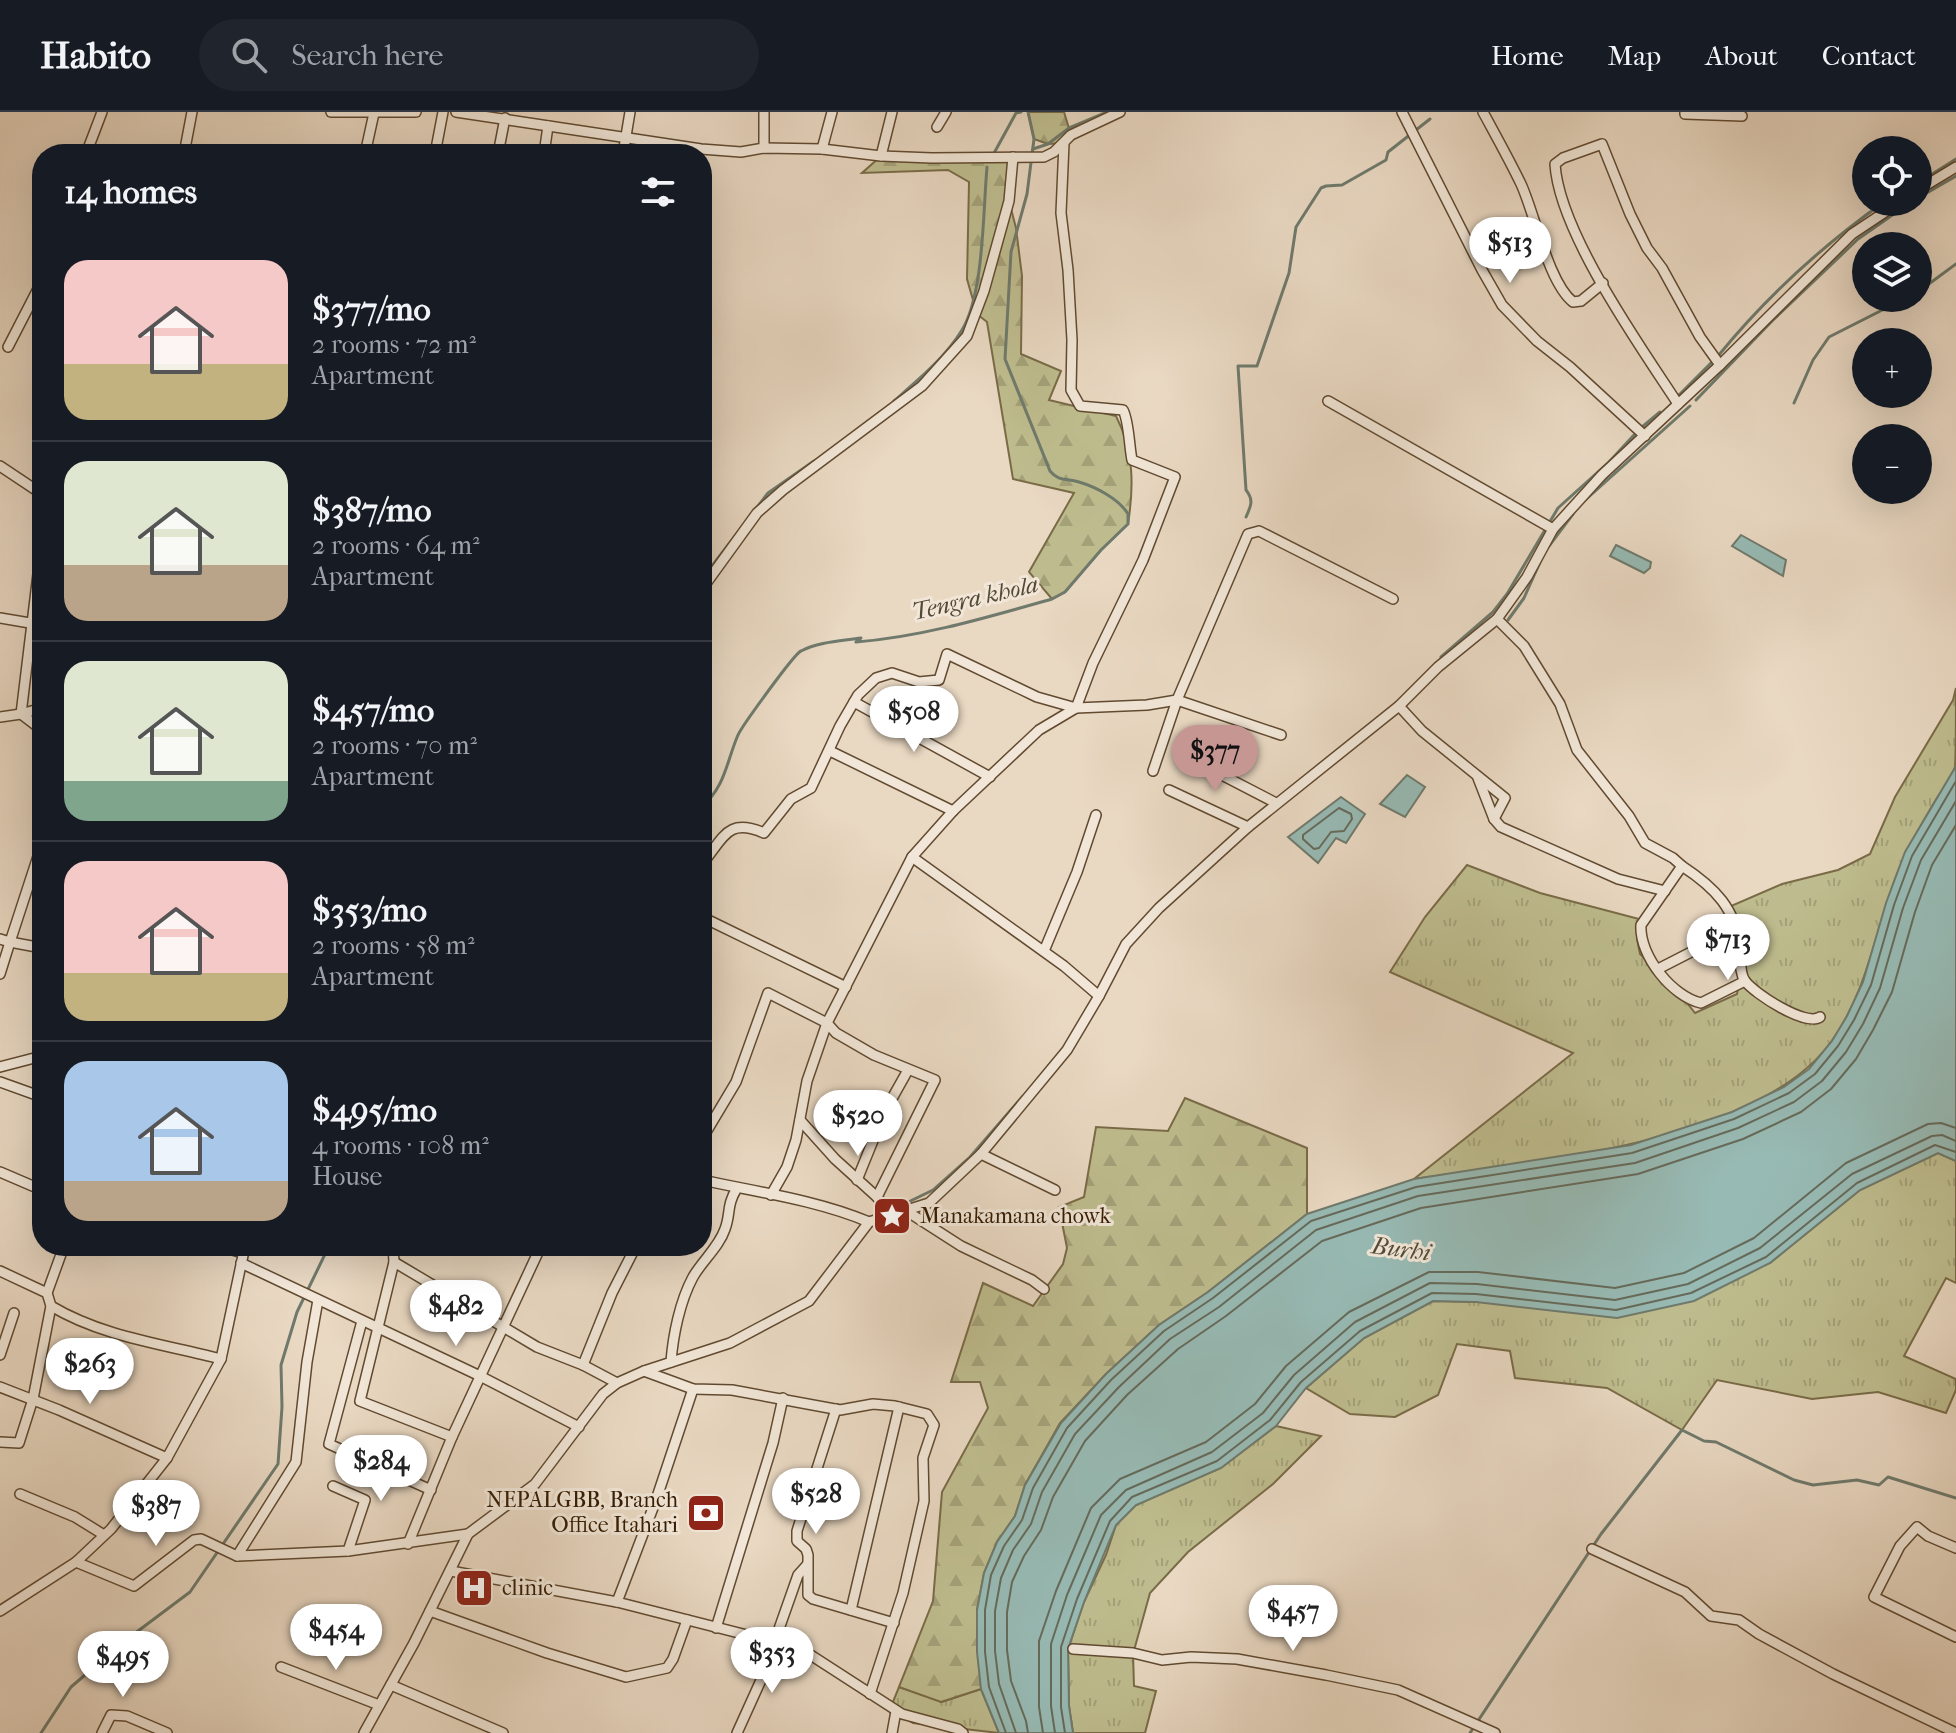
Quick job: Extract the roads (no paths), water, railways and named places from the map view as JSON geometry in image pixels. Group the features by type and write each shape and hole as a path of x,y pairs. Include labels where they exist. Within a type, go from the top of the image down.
{"street":[{"path":"90,144 102,112"},
{"path":"186,144 192,112"},
{"path":"331,112 416,112"},
{"path":"437,144 443,112"},
{"path":"456,112 669,144"},
{"path":"624,144 630,112"},
{"path":"764,112 764,148"},
{"path":"822,149 832,112"},
{"path":"881,156 892,112"},
{"path":"937,127 946,112"},
{"path":"712,150 822,149 881,156 1044,157 1071,135 1120,112"},
{"path":"1402,112 1502,305 1537,341 1645,436"},
{"path":"1483,112 1522,185 1553,270 1568,298 1573,302 1581,301 1603,283"},
{"path":"1685,112 1742,116"},
{"path":"367,144 374,113"},
{"path":"500,144 505,118"},
{"path":"545,144 548,126"},
{"path":"771,1195 787,1167 807,1081 827,1023 912,857 953,811 1039,730 1076,708 1093,663 1143,560 1175,477 1132,460 1127,418 1123,410 1080,406 1071,390 1072,340 1061,213 1064,143"},
{"path":"1678,404 1586,255 1568,213 1555,174 1555,164 1602,144 1647,248 1720,365"},
{"path":"712,575 757,513 922,386 967,336 993,264 1009,201 1013,157"},
{"path":"1932,182 1956,167"},
{"path":"712,1182 852,1215 869,1222 929,1203 981,1154 1067,1050 1126,944 1159,908 1276,803 1399,706 1438,667 1497,619 1527,577 1549,527 1720,365 1852,234 1879,216"},
{"path":"8,347 32,300"},
{"path":"1328,401 1549,527"},
{"path":"0,466 32,487"},
{"path":"1153,771 1177,700 1243,541 1254,531 1393,599"},
{"path":"21,714 32,613"},
{"path":"0,618 30,623"},
{"path":"1497,619 1524,646 1560,704 1577,750 1629,816 1645,843 1708,883 1723,901 1736,929 1741,951 1740,968 1745,981 1806,1021 1815,1021 1820,1017"},
{"path":"712,852 737,826 764,833 791,799 811,788 854,702 876,678 892,673 919,682 939,680 947,654 1037,697 1076,708 1147,705 1177,700 1281,735"},
{"path":"854,702 990,777"},
{"path":"1399,706 1422,731 1505,798 1494,819"},
{"path":"0,717 32,711"},
{"path":"21,714 32,722"},
{"path":"830,751 953,811"},
{"path":"1191,759 1276,803"},
{"path":"1478,778 1494,819 1501,827 1618,879 1665,891"},
{"path":"1169,790 1248,827"},
{"path":"1044,951 1077,872 1096,815"},
{"path":"912,857 1044,951 1099,996"},
{"path":"1682,866 1641,925 1647,953 1681,995 1701,1003 1745,981"},
{"path":"0,974 5,940 32,870"},
{"path":"712,921 846,987"},
{"path":"1658,969 1736,929"},
{"path":"5,940 32,946"},
{"path":"712,1122 736,1082 768,993 827,1023 836,1033 861,1049 935,1080 877,1197"},
{"path":"0,1067 32,1059"},
{"path":"857,1180 885,1111 908,1070"},
{"path":"0,1082 32,1093"},
{"path":"800,1120 892,1216"},
{"path":"981,1154 1055,1190"},
{"path":"0,1172 32,1186"},
{"path":"712,1249 726,1229 728,1201 737,1188"},
{"path":"908,1212 961,1246 1032,1280 1044,1289"},
{"path":"76,1562 134,1586 190,1542 201,1539 233,1554 348,1551 468,1534 535,1484 603,1394 617,1383 730,1343 809,1301 869,1222"},
{"path":"0,1442 19,1443 33,1399 51,1306 47,1293 60,1256"},
{"path":"0,1611 76,1562 104,1535 167,1458 221,1359 243,1256"},
{"path":"246,1256 284,1285 480,1376 579,1427"},
{"path":"394,1256 360,1401 452,1437"},
{"path":"408,1544 452,1437 534,1256"},
{"path":"583,1365 612,1293 631,1256"},
{"path":"671,1362 685,1297 693,1277 707,1256"},
{"path":"394,1262 537,1347 583,1365 617,1383"},
{"path":"0,1271 47,1293"},
{"path":"233,1554 296,1462 307,1362 318,1300"},
{"path":"51,1306 86,1325 110,1333 221,1359"},
{"path":"0,1355 14,1313"},
{"path":"362,1321 329,1444 431,1490"},
{"path":"644,1371 693,1389 732,1390 836,1409 873,1404 927,1414 934,1425 922,1466 924,1501 894,1623 870,1694"},
{"path":"0,1387 167,1458"},
{"path":"617,1602 656,1500 693,1389"},
{"path":"716,1628 773,1443 783,1398"},
{"path":"851,1610 899,1407"},
{"path":"836,1409 797,1531 797,1541 806,1549 808,1595 894,1623"},
{"path":"333,1486 365,1500 348,1551"},
{"path":"20,1494 75,1517 104,1535"},
{"path":"1956,1548 1928,1536 1917,1527 1900,1546 1874,1597 1956,1637"},
{"path":"364,1733 468,1534"},
{"path":"1592,1549 1685,1592 1711,1616 1739,1620 1833,1674 1956,1733"},
{"path":"737,1733 761,1680 798,1575 807,1565"},
{"path":"451,1571 617,1602 806,1652 896,1711 963,1733"},
{"path":"430,1611 547,1653 626,1677 667,1668 687,1620"},
{"path":"1073,1649 1133,1653 1162,1660 1191,1657 1237,1659 1340,1678 1398,1690 1495,1733"},
{"path":"281,1667 379,1705"},
{"path":"391,1685 503,1733"},
{"path":"892,1733 896,1711"},
{"path":"102,1733 111,1715 127,1716 167,1733"}],"water":[{"path":"1741,535 1786,560 1783,576 1732,546"},
{"path":"1616,545 1651,562 1650,568 1644,573 1610,556"},
{"name":"Burhi","path":"1956,766 1956,1161 1938,1153 1860,1190 1770,1263 1694,1301 1617,1318 1476,1302 1433,1301 1364,1338 1306,1388 1276,1426 1221,1468 1136,1505 1116,1525 1068,1649 1073,1733 999,1733 981,1689 977,1652 977,1610 984,1573 997,1542 1015,1516 1025,1485 1061,1423 1106,1374 1159,1325 1208,1292 1307,1214 1414,1179 1631,1145 1732,1112 1784,1087 1809,1069 1847,1016 1863,982 1886,903 1905,852"},
{"path":"1407,775 1425,787 1405,817 1380,804"},
{"path":"1341,797 1365,814 1346,843 1336,838 1318,863 1288,837"}],"waterway":[{"path":"993,155 1016,113 1021,112"},
{"name":"Tengra khola","path":"712,796 721,782 738,735 801,651 830,642 861,638 856,642 930,631 1052,599 1065,592 1128,524 1128,514 1124,509 1100,490 1060,478 1050,471 1005,359 1011,252 1027,194 1034,139 1028,112"},
{"path":"1033,149 1048,144 1069,128 1107,112"},
{"path":"1246,517 1251,500 1246,490 1238,366 1257,366 1289,273 1296,227 1321,188 1342,185 1386,160 1388,152 1430,119"},
{"path":"1932,174 1956,159"},
{"path":"894,401 948,350 969,314 979,274 987,167"},
{"path":"1932,190 1956,176"},
{"path":"1718,356 1755,313 1796,273 1865,216"},
{"path":"1696,400 1772,321 1858,239 1891,216"},
{"path":"1932,282 1956,264"},
{"path":"1794,403 1813,360 1829,337 1878,312"},
{"path":"1678,396 1712,362"},
{"path":"1583,502 1690,406"},
{"path":"1642,427 1660,412"},
{"path":"1441,657 1493,612 1558,508 1634,435"},
{"path":"712,566 768,493 814,461"},
{"path":"1549,546 1573,514"},
{"path":"1508,620 1524,598 1541,560"},
{"path":"896,1208 933,1190 970,1157 1023,1096"},
{"name":"Tengra khola","path":"41,1733 71,1687 122,1643 190,1592 278,1464 281,1365 297,1312 324,1256"},
{"path":"1470,1733 1601,1534 1682,1430 1704,1441 1716,1442 1794,1480 1813,1485 1857,1480 1879,1485 1888,1477 1956,1498"}],"place":[{"name":"Manakamana chowk","path":"892,1216"},
{"name":"NEPALGBB, Branch Office Itahari","path":"706,1513"},
{"name":"clinic","path":"474,1588"}]}
